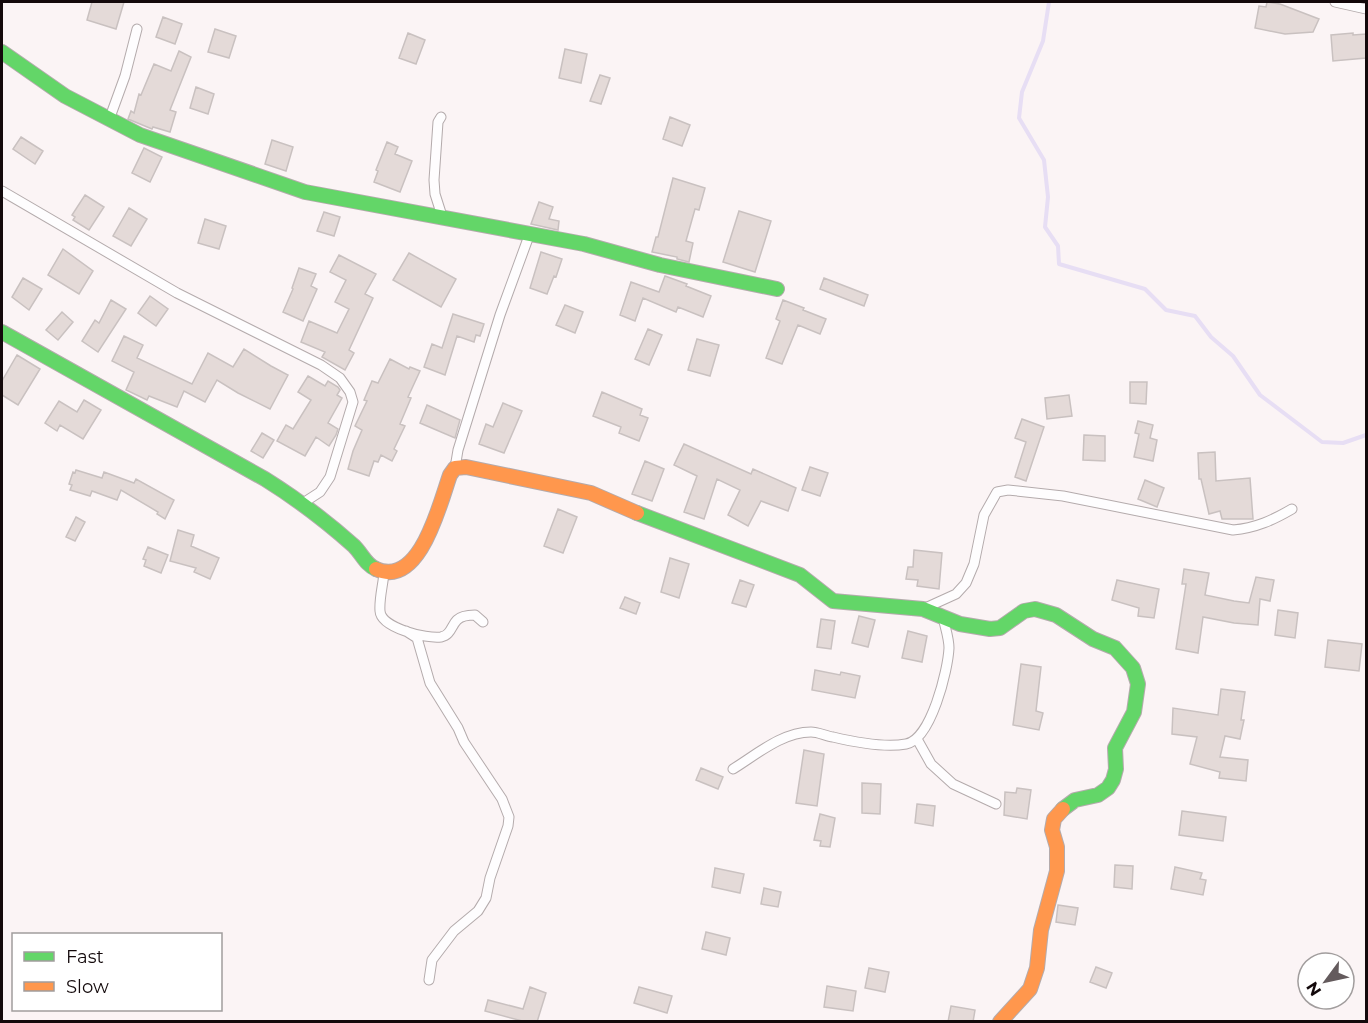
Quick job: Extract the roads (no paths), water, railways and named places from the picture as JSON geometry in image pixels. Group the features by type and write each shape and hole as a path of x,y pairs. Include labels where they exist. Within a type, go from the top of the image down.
{"street":[{"path":"1335,2 1366,9"},
{"path":"109,120 125,76 137,29"},
{"path":"2,52 65,96 140,135 304,192 584,244 660,265 777,289"},
{"path":"441,117 438,122 434,180 435,194 442,216"},
{"path":"2,191 177,293 321,365 340,378 351,392 353,402 330,477 320,492 303,503"},
{"path":"2,332 202,445 237,462 303,503 356,548 371,567 384,573 397,572 416,556 429,537 450,475 455,468 458,450 500,315 530,233"},
{"path":"455,468 477,469 591,493 663,524 801,575 833,601 923,609 960,624 990,629 1000,628 1024,610 1035,609 1056,615 1093,639 1115,648 1133,668 1138,684 1134,712 1115,748 1116,769 1113,780 1098,795 1076,800 1061,810 1054,819 1052,830 1057,847 1057,871 1041,930 1036,968 1030,990 1000,1022"},
{"path":"923,609 956,594 966,583 974,564 984,514 997,492 1008,490 1063,496 1233,530 1248,529 1268,523 1292,509"},
{"path":"384,573 380,611 382,618 399,629 443,637 457,620 466,616 475,615 483,622"},
{"path":"733,769 778,741 796,734 812,732 865,743 907,744 917,739 932,712 945,677 949,647 943,617"},
{"path":"406,631 417,638 430,683 464,742 502,799 509,817 486,898 478,911 454,931 432,960 429,980"},
{"path":"917,739 931,764 953,784 996,804"}],"waterway":[{"path":"1049,2 1043,41 1022,92 1019,118 1044,160 1048,197 1045,227 1058,246 1059,264 1145,289 1166,310 1195,316 1211,337 1233,356 1260,395 1322,442 1343,443 1366,435"}]}
